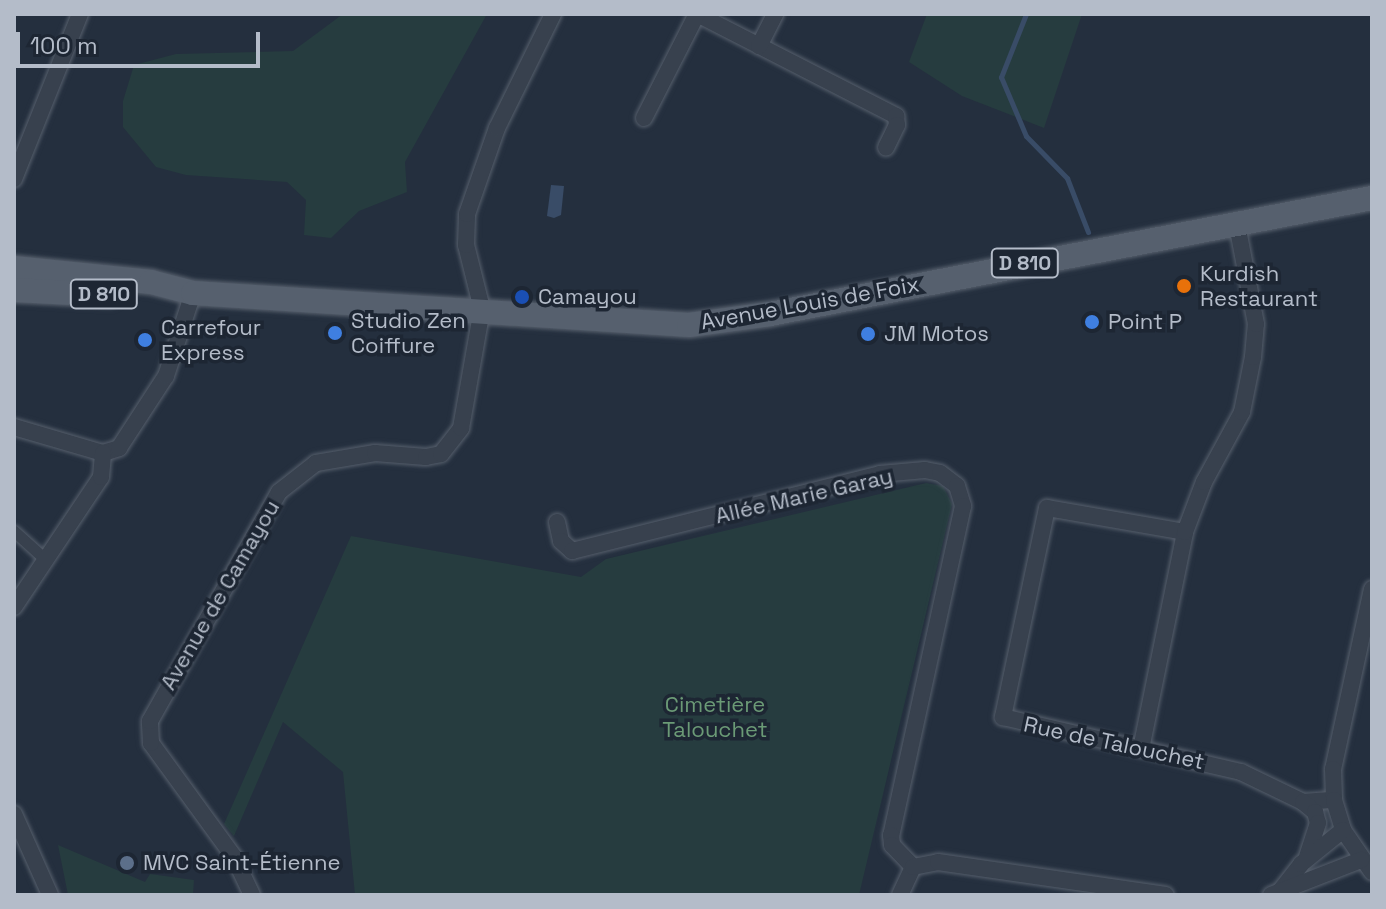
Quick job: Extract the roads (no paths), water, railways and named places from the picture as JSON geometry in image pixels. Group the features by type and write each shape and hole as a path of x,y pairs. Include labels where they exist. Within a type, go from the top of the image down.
{"main road":[{"name":"Avenue Louis de Foix","path":"14,268 151,282 193,293 482,309 689,325 730,321 1372,198"},
{"name":"Avenue Louis de Foix","path":"14,290 164,299 193,293"}],"street":[{"path":"14,179 80,14"},
{"path":"482,309 466,245 467,214 497,128 553,14"},
{"path":"644,118 697,14 896,116 897,125 886,148"},
{"path":"759,46 775,14"},
{"path":"1141,749 1185,532 1204,482 1242,412 1253,357 1256,324 1237,224"},
{"path":"14,427 103,453 119,448 166,376 193,293"},
{"name":"Avenue de Camayou","path":"252,895 234,857 151,743 150,721 264,512 285,486 316,463 375,453 426,457 452,444 461,428 482,309"},
{"path":"14,607 101,477 103,453"},
{"name":"Allée Marie Garay","path":"557,522 561,541 572,551 880,474 925,470 940,473 957,486 963,506 891,835 892,845 913,867"},
{"name":"Rue de Talouchet","path":"1185,532 1047,508 1001,708 1007,720 1241,772 1303,802 1334,800"},
{"path":"14,531 46,560"},
{"path":"1276,893 1366,866 1343,830 1334,800 1333,769 1372,589"},
{"path":"1303,802 1315,812 1318,823 1307,859"},
{"path":"14,814 50,895"},
{"path":"1276,893 1307,859 1343,830"},
{"path":"900,895 913,867 938,862 1166,895"}],"water":[{"path":"551,185 564,186 561,215 554,218 547,216"}],"waterway":[{"path":"1026,14 1001,77 1026,136 1067,178 1088,232"}],"place":[{"name":"Kurdish Restaurant","path":"1184,286"},
{"name":"Camayou","path":"522,297"},
{"name":"Point P","path":"1092,322"},
{"name":"Studio Zen Coiffure","path":"335,333"},
{"name":"JM Motos","path":"868,334"},
{"name":"Carrefour Express","path":"145,340"},
{"name":"MVC Saint-Étienne","path":"127,863"}],"park label":[{"name":"Cimetière Talouchet","path":"715,716"}]}
